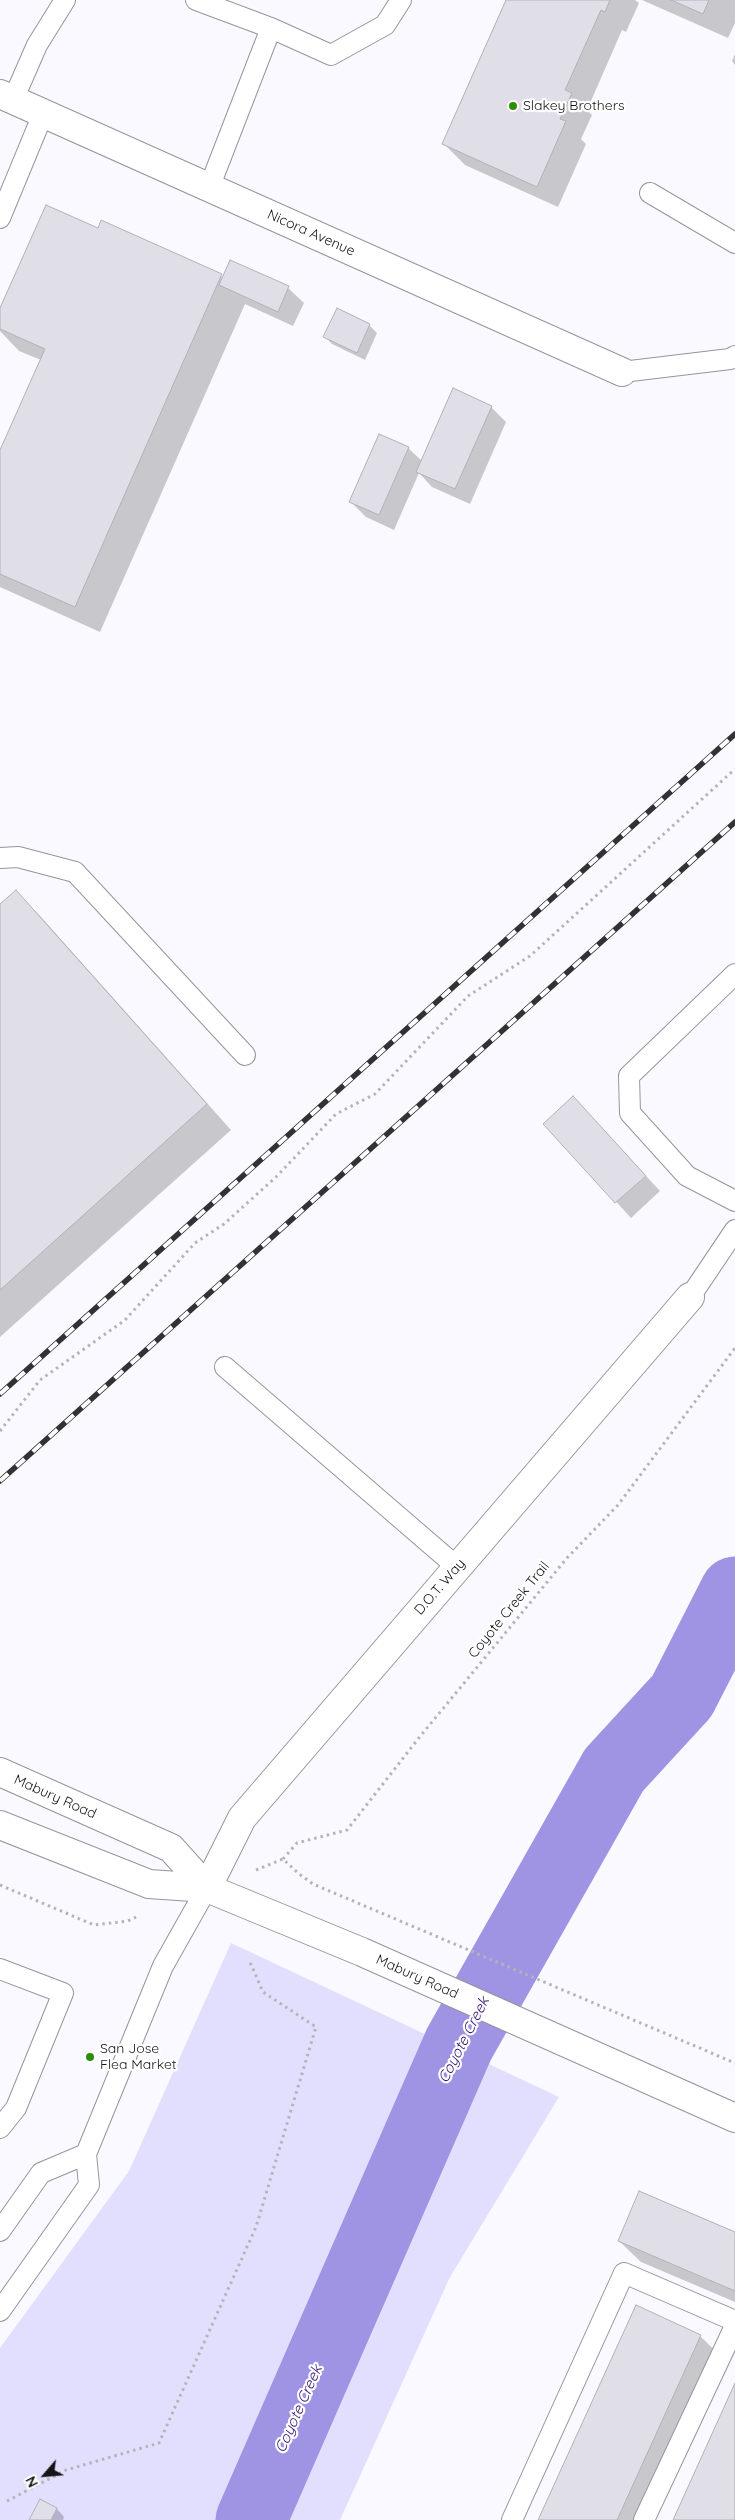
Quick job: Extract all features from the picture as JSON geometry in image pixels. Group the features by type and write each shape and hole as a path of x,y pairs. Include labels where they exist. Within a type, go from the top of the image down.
{"street":[{"name":"Nicora Avenue","path":"7,97 622,372"},
{"name":"D.O.T. Way","path":"207,1888 242,1818 690,1297"},
{"name":"Mabury Road","path":"0,1772 170,1848 207,1888"},
{"name":"Mabury Road","path":"0,1825 149,1884 207,1888 362,1952 735,2118"}],"lane":[{"path":"7,97 65,0"},
{"path":"196,0 271,28 331,54 385,25 401,0"},
{"path":"209,188 271,28"},
{"path":"0,218 43,114"},
{"path":"650,193 735,243"},
{"path":"622,372 730,359 735,356"},
{"path":"0,858 18,858 75,872 245,1055"},
{"path":"735,974 629,1076 630,1113 687,1176 735,1201"},
{"path":"690,1297 735,1230"},
{"path":"225,1367 458,1567"},
{"path":"0,2310 89,2185 86,2154 163,1966 207,1888"},
{"path":"0,1969 63,1993 16,2108 0,2128"},
{"path":"0,2231 41,2173 86,2154"},
{"path":"512,2520 624,2273 735,2321"},
{"path":"644,2520 735,2326"}],"path":[{"path":"0,1431 40,1380 125,1320 195,1243 224,1224 276,1177 336,1114 375,1094 468,996 530,956 735,769"},
{"name":"Coyote Creek Trail","path":"283,1859 297,1843 347,1830 418,1739 560,1565 618,1505 735,1348"},
{"path":"207,1888 283,1859 313,1884 735,2063"},
{"path":"0,1885 94,1925 128,1920 145,1913"},
{"path":"7,2501 66,2470 159,2443 256,2228 316,2027 263,1992 249,1960"}],"shaded area":[{"path":"231,1943 559,2097 450,2277 340,2520 0,2520 0,2348 129,2171"}],"building":[{"name":"Slakey Brothers","path":"506,0 610,0 605,12 601,10 565,90 572,93 560,119 566,121 537,187 442,144"},
{"path":"671,0 709,0 703,14"},
{"path":"46,205 98,228 101,220 222,274 75,607 0,574 0,450 45,349 0,329 0,308"},
{"path":"230,260 289,286 278,312 219,285"},
{"path":"337,308 370,324 357,353 323,337"},
{"path":"453,388 492,406 455,489 416,472"},
{"path":"379,434 409,447 379,515 349,502"},
{"path":"16,890 207,1104 0,1290 0,904"},
{"path":"573,1096 646,1176 615,1203 543,1124"},
{"path":"639,2191 735,2232 735,2291 618,2241"},
{"path":"636,2305 701,2335 617,2520 538,2520"},
{"path":"735,2383 735,2520 673,2520"},
{"path":"40,2499 57,2508 51,2520 29,2520"}],"waterway":[{"name":"Coyote Creek","path":"251,2520 459,2044 614,1770 682,1696 735,1592"}],"railway":[{"path":"0,1394 735,734"},
{"path":"0,1481 735,822"}],"place":[{"name":"Slakey Brothers","path":"513,106"},
{"name":"San Jose Flea Market","path":"90,2057"}]}
